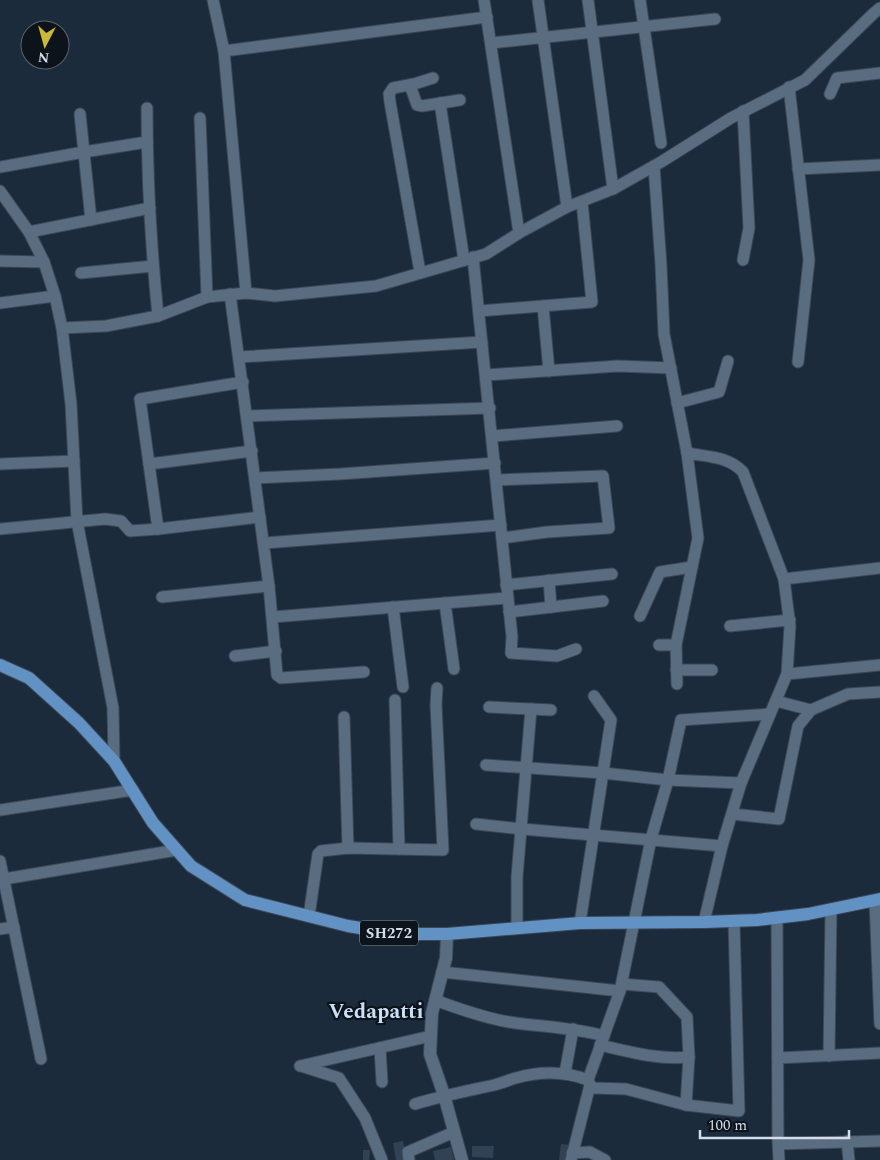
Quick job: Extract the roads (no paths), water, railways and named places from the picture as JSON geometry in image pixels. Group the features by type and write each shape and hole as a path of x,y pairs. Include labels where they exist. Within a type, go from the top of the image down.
{"main road":[{"name":"SH272","path":"0,665 29,678 79,723 114,761 153,822 191,866 245,900 348,926 397,934 447,934 580,923 704,922 778,918 831,910 878,900"}],"street":[{"path":"213,0 224,52 246,293"},
{"path":"484,0 519,233"},
{"path":"538,0 568,207"},
{"path":"588,0 613,189"},
{"path":"640,0 661,143"},
{"path":"62,328 106,326 158,316 207,296 246,293 275,296 376,286 486,254 519,233 568,207 613,189 743,111 805,80 880,8"},
{"path":"224,52 487,17"},
{"path":"492,44 592,31 715,19"},
{"path":"830,94 837,78 880,73"},
{"path":"420,272 389,94 393,88 433,78"},
{"path":"410,85 417,105 422,106 460,100"},
{"path":"789,87 809,260 798,362"},
{"path":"440,103 479,311 512,637 511,653 557,656 576,649"},
{"path":"147,108 153,266 158,316"},
{"path":"743,111 749,228 743,260"},
{"path":"80,114 91,220"},
{"path":"200,118 207,296"},
{"path":"0,167 147,142"},
{"path":"654,166 662,265 664,334 687,454 698,538 676,645 677,684"},
{"path":"798,169 880,166"},
{"path":"0,191 29,232 44,262 56,296 62,328 71,404 77,521 113,708 114,761"},
{"path":"479,311 592,302 582,202"},
{"path":"29,232 150,208"},
{"path":"0,261 44,262"},
{"path":"81,273 153,266"},
{"path":"230,294 256,478 278,675 281,678 364,672"},
{"path":"0,303 56,296"},
{"path":"543,306 549,371"},
{"path":"240,356 482,342"},
{"path":"678,403 719,392 728,361"},
{"path":"486,375 618,366 671,368"},
{"path":"158,529 140,399 243,382"},
{"path":"248,416 490,408"},
{"path":"493,436 617,426"},
{"path":"149,464 252,451"},
{"path":"687,454 728,460 736,464 743,472 784,579 790,620 787,674 741,783 722,846 704,922"},
{"path":"0,464 74,461"},
{"path":"256,478 495,463"},
{"path":"497,480 604,476 609,528 547,532 502,538"},
{"path":"0,529 105,519 121,521 130,531 260,517"},
{"path":"264,543 500,525"},
{"path":"640,616 660,572 692,567"},
{"path":"784,579 880,568"},
{"path":"506,585 612,574"},
{"path":"549,580 552,607"},
{"path":"162,597 269,586"},
{"path":"273,618 507,598"},
{"path":"509,612 603,601"},
{"path":"445,603 454,669"},
{"path":"393,607 403,687"},
{"path":"730,626 790,620"},
{"path":"659,645 676,645"},
{"path":"235,656 276,651"},
{"path":"787,674 880,665"},
{"path":"676,670 712,670"},
{"path":"309,916 318,854 322,851 348,848 443,850 436,705 437,688"},
{"path":"732,814 778,819 798,726 811,710 848,694 880,692"},
{"path":"580,923 611,720 594,696"},
{"path":"395,700 399,849"},
{"path":"776,701 811,710"},
{"path":"489,707 551,710"},
{"path":"517,928 517,877 531,709"},
{"path":"606,1160 590,1152 572,1156 589,1083 621,987 651,839 668,780 681,720 770,714"},
{"path":"344,717 348,848"},
{"path":"486,765 604,773 668,780 741,783"},
{"path":"0,810 133,790"},
{"path":"476,824 722,846"},
{"path":"4,879 177,850"},
{"path":"0,861 41,1059"},
{"path":"878,900 880,1024"},
{"path":"829,1056 831,910"},
{"path":"778,918 779,1160"},
{"path":"415,1104 444,1095 545,1072 575,1075 598,1088 626,1089 686,1105 739,1111 734,921"},
{"path":"0,929 14,927"},
{"path":"447,934 446,958 432,1013 430,1054 444,1095 462,1160"},
{"path":"442,972 621,987 659,987 687,1017 690,1057 686,1105"},
{"path":"435,1000 462,1010 507,1022 573,1029 648,1056 671,1059 690,1057"},
{"path":"565,1074 573,1029"},
{"path":"382,1160 365,1118 338,1078 300,1066 430,1036"},
{"path":"380,1048 382,1082"},
{"path":"778,1058 880,1054"},
{"path":"409,1160 408,1152 454,1132"},
{"path":"847,1141 848,1160"},
{"path":"779,1144 880,1141"}],"district":[{"name":"Vedapatti","path":"376,1012"}]}
